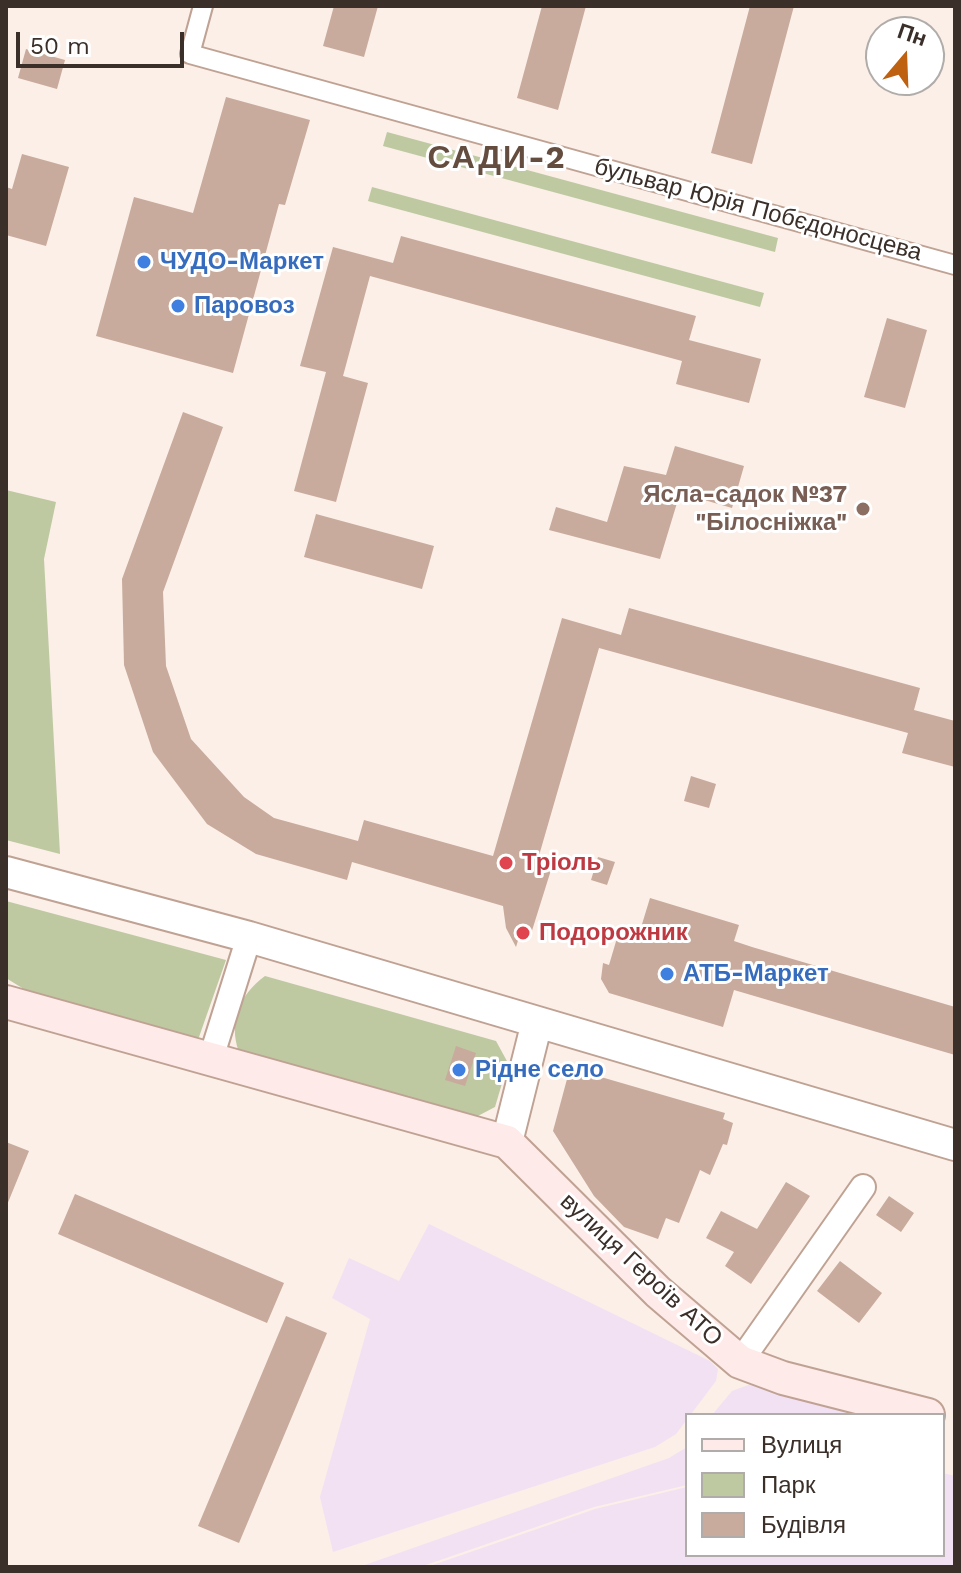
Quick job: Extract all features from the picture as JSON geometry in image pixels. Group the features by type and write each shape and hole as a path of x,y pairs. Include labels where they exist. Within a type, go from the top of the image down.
{"main road":[{"name":"вулиця Героїв АТО","path":"6,1002 507,1142 658,1292 740,1362 783,1378 920,1413"}],"street":[{"name":"бульвар Юрія Побєдоносцева","path":"203,6 190,54 955,265"},
{"path":"6,872 249,937 955,1145"},
{"path":"211,1058 249,937"},
{"path":"507,1142 537,1022"},
{"path":"740,1362 863,1187"}],"shaded area":[{"path":"429,1224 710,1361 718,1369 716,1381 692,1413 685,1413 685,1422 676,1434 655,1447 333,1552 320,1497 370,1319 332,1298 349,1258 399,1281"},
{"path":"751,1384 859,1413 714,1413 732,1391"},
{"path":"685,1448 685,1485 594,1507 420,1567 359,1567 669,1458"},
{"path":"945,1474 955,1476 955,1567 427,1567 595,1509 685,1487 685,1557 945,1557"}],"green space":[{"path":"387,132 778,238 775,252 383,146"},
{"path":"372,187 764,293 760,307 368,201"},
{"path":"6,490 56,502 44,559 60,854 6,840"},
{"path":"6,901 226,960 199,1037 196,1039 48,1004 6,978"},
{"path":"265,976 496,1041 508,1063 495,1107 474,1118 239,1052 235,1030 238,1010 249,991"}],"building":[{"path":"334,6 378,6 364,57 323,46"},
{"path":"542,6 586,6 558,110 517,98"},
{"path":"750,6 794,6 752,164 711,153"},
{"path":"26,49 65,60 57,89 18,78"},
{"name":"Паровоз","path":"226,97 310,120 285,205 279,204 233,373 96,336 134,197 193,213"},
{"path":"22,154 69,167 46,246 6,235 6,187 12,189"},
{"path":"401,236 696,316 689,340 761,359 749,403 676,384 682,361 370,276 343,376 368,383 336,502 294,491 326,372 300,366 333,247 393,263"},
{"path":"887,318 927,330 905,408 864,397"},
{"path":"183,412 223,427 163,592 166,666 191,739 244,797 274,818 358,841 364,820 493,856 562,618 621,635 629,608 920,688 914,710 955,721 955,767 902,753 908,733 599,648 536,866 551,870 530,937 520,934 516,947 506,928 503,906 352,862 347,880 256,854 207,824 153,752 124,665 122,579"},
{"path":"675,446 744,466 732,508 680,493 660,559 549,530 556,507 607,522 624,466 666,475"},
{"path":"316,514 434,546 422,589 304,557"},
{"path":"691,776 716,784 709,808 684,801"},
{"path":"598,857 615,862 607,885 591,880"},
{"path":"650,898 739,925 734,941 955,1007 955,1055 734,990 723,1027 609,993 601,979 603,963 609,965 620,928 639,934"},
{"name":"Рідне село","path":"456,1046 476,1053 465,1086 445,1080"},
{"path":"570,1068 725,1113 723,1119 733,1123 727,1145 723,1144 710,1175 700,1170 679,1223 666,1218 658,1239 624,1227 594,1196 553,1131"},
{"path":"6,1142 29,1151 7,1205 6,1205"},
{"path":"786,1182 810,1196 751,1284 725,1266 734,1252 706,1238 721,1211 757,1229"},
{"path":"75,1194 284,1283 267,1323 58,1234"},
{"path":"889,1196 914,1213 901,1232 876,1215"},
{"path":"840,1261 882,1293 859,1323 817,1291"},
{"path":"286,1316 327,1333 239,1543 198,1526"}],"place":[{"name":"ЧУДО-Маркет","path":"144,262"},
{"name":"Паровоз","path":"178,306"},
{"name":"Ясла-садок №37 \"Білосніжка\"","path":"863,509"},
{"name":"Тріоль","path":"506,863"},
{"name":"Подорожник","path":"523,933"},
{"name":"АТБ-Маркет","path":"667,974"},
{"name":"Рідне село","path":"459,1070"}],"district":[{"name":"САДИ-2","path":"497,159"}]}
